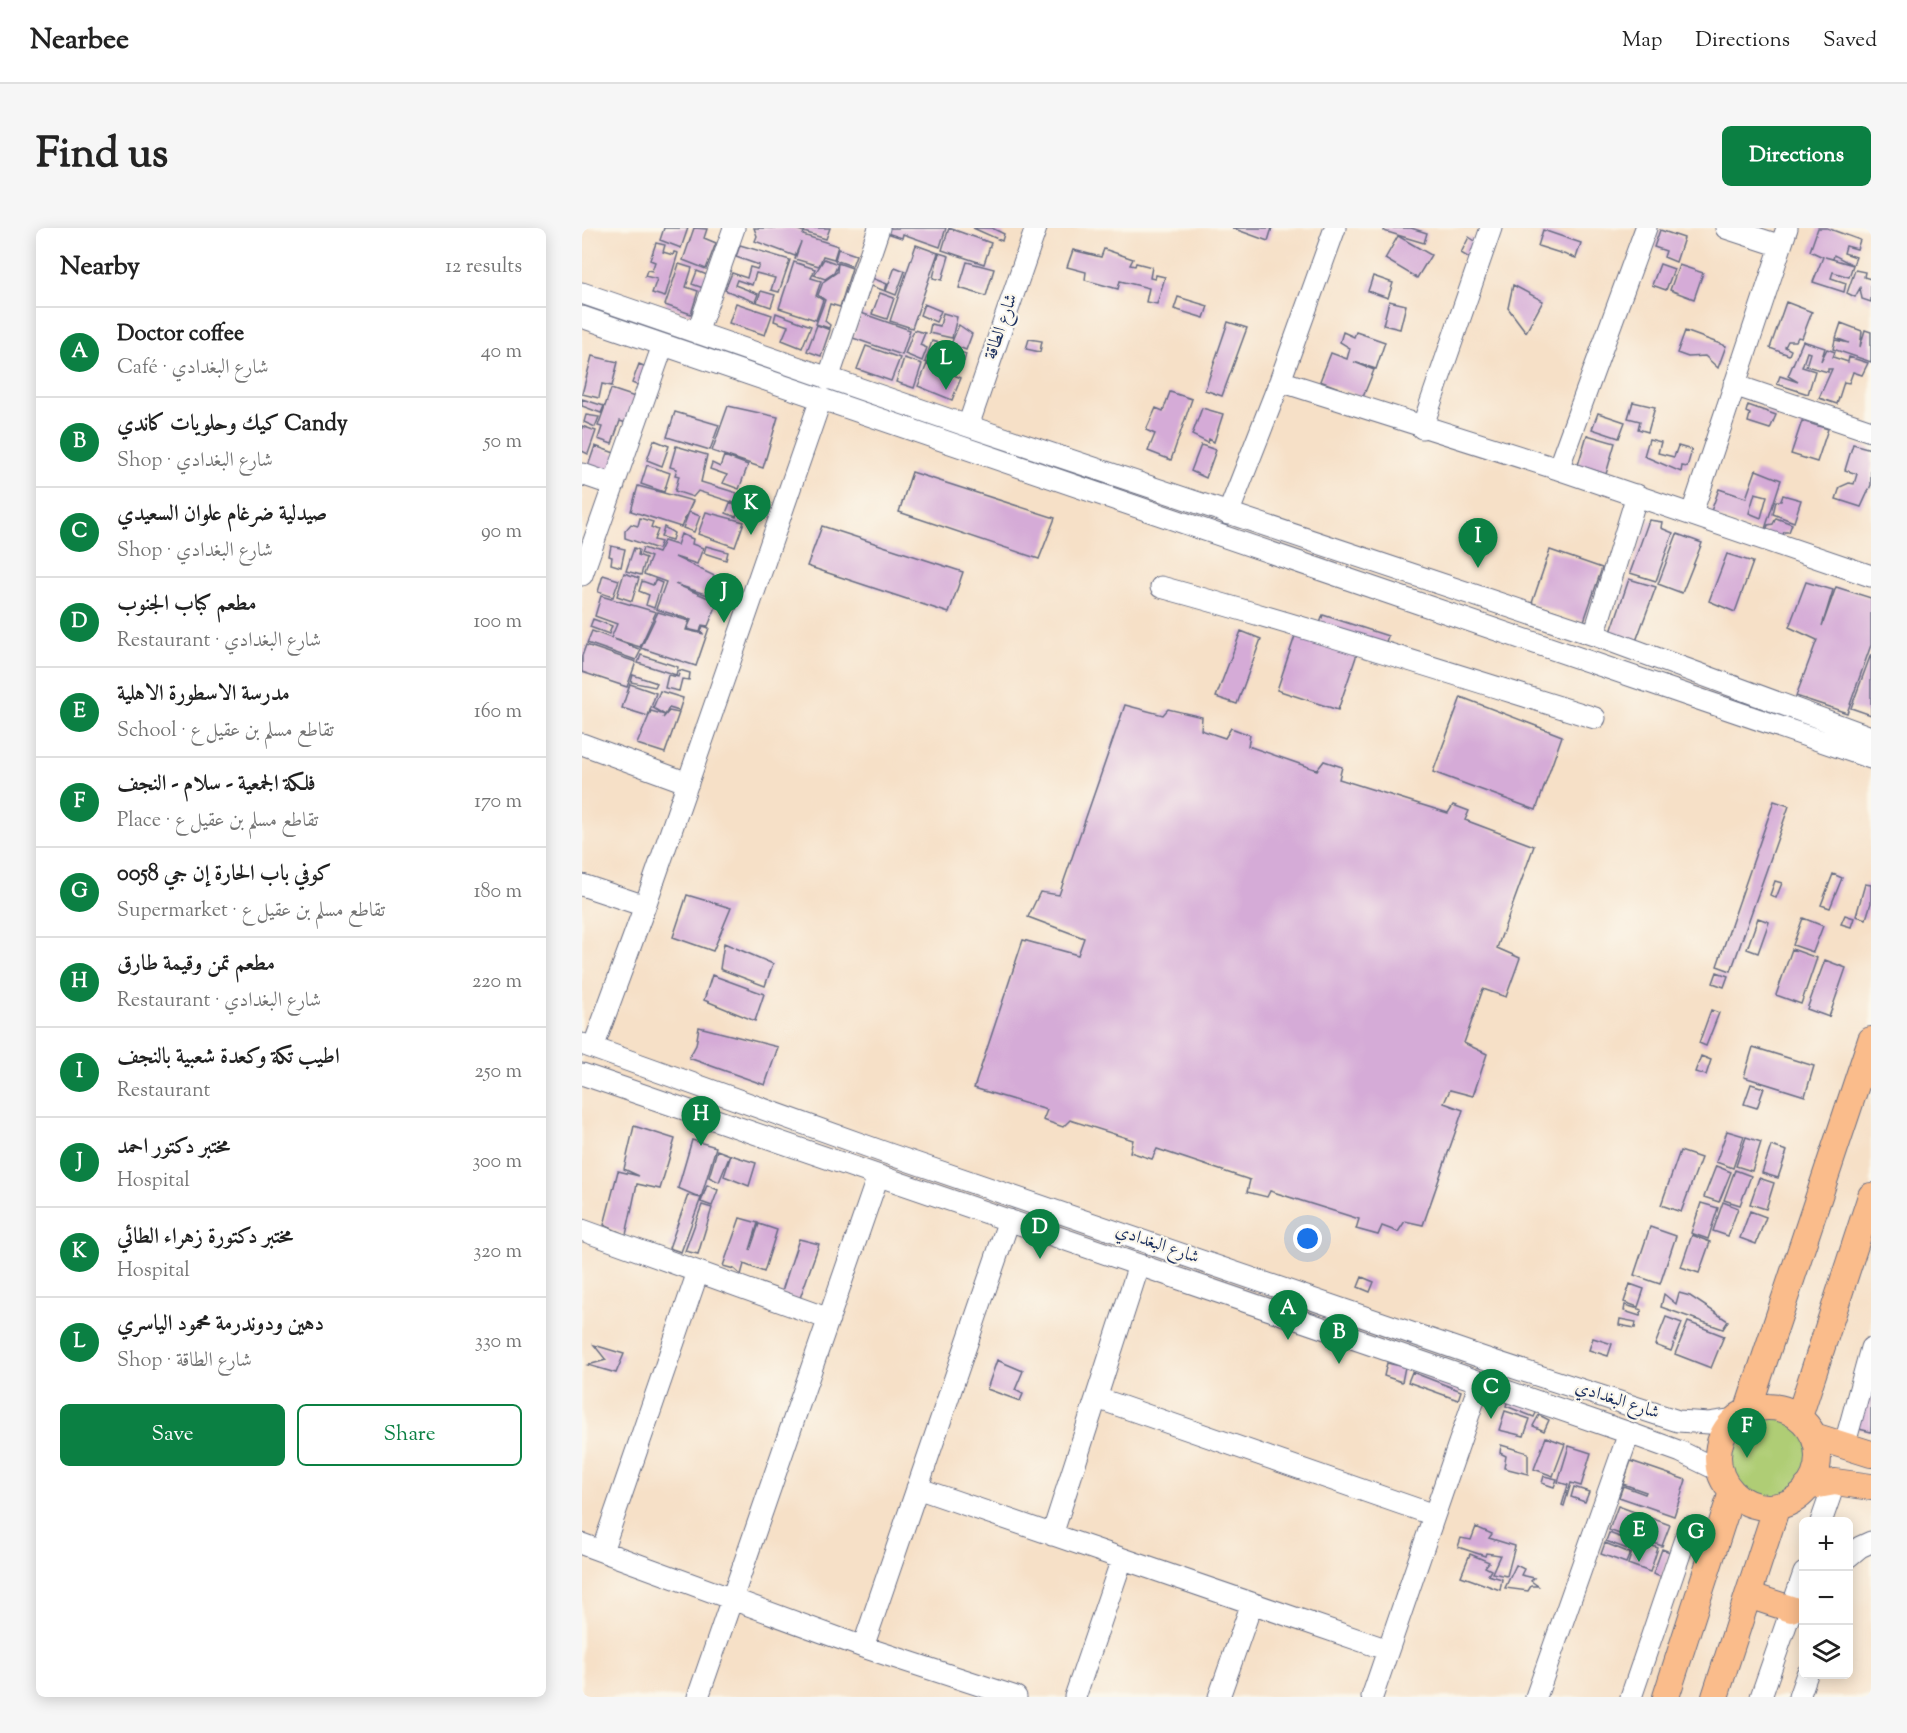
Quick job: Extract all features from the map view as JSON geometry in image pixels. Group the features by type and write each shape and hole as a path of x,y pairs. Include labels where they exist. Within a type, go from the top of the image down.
{"main road":[{"path":"1741,1415 1871,1040"},
{"path":"1726,1481 1753,1504 1778,1506 1799,1496 1807,1487 1818,1463 1806,1427 1871,1196"},
{"path":"1666,1697 1726,1481 1719,1448 1728,1427 1741,1415 1768,1407 1779,1408 1806,1427 1844,1447 1871,1454"},
{"path":"1835,1482 1832,1466 1844,1447"},
{"path":"1807,1487 1835,1482 1871,1487"},
{"path":"1715,1697 1778,1506"},
{"path":"1749,1595 1791,1609"}],"street":[{"path":"697,333 734,228"},
{"path":"828,379 879,228"},
{"name":"شارع الطاقة","path":"968,426 1036,228"},
{"path":"1228,514 1280,381 1335,228"},
{"path":"1422,428 1491,228"},
{"path":"1558,469 1646,228"},
{"path":"1692,513 1784,237 1726,228"},
{"path":"582,293 828,379 1594,635 1871,737"},
{"path":"582,317 1871,758"},
{"path":"582,575 663,345"},
{"path":"1280,381 1692,513 1871,576"},
{"path":"1734,385 1871,430"},
{"path":"587,1046 645,906 821,399"},
{"path":"582,474 614,485"},
{"path":"1594,635 1637,495"},
{"path":"1161,587 1306,627 1369,649 1595,718"},
{"path":"1802,734 1809,725 1810,714"},
{"path":"582,744 688,783"},
{"path":"582,885 645,906"},
{"name":"شارع البغدادي","path":"587,1046 886,1153 1487,1359 1678,1421 1709,1423 1741,1415"},
{"name":"شارع البغدادي","path":"582,1074 1629,1433 1681,1452 1726,1481"},
{"path":"698,1697 878,1176"},
{"path":"863,1647 1009,1220"},
{"path":"582,1230 830,1319"},
{"path":"1052,1535 1139,1265"},
{"path":"698,1272 592,1548 863,1647 1016,1697"},
{"path":"1249,1303 1260,1293 1261,1286 1257,1279"},
{"path":"1293,1317 1288,1309 1290,1302 1300,1294"},
{"path":"1844,1447 1871,1348"},
{"path":"1371,1697 1480,1382"},
{"path":"1096,1398 1434,1515"},
{"path":"1536,1697 1629,1433"},
{"path":"1822,1517 1835,1482"},
{"path":"917,1488 1388,1650"},
{"path":"1631,1697 1689,1527"},
{"path":"1853,1553 1871,1542"},
{"path":"1075,1697 1122,1558"},
{"path":"1761,1697 1799,1585"},
{"path":"1219,1697 1251,1603"},
{"path":"1799,1697 1805,1679"}],"green space":[{"path":"1767,1407 1802,1421 1812,1442 1814,1467 1799,1496 1771,1501 1756,1498 1738,1486 1727,1467 1726,1446 1733,1430 1746,1418"}],"building":[{"path":"664,228 688,228 681,248 660,240"},
{"path":"694,228 707,229 704,238 716,243 706,269 683,260"},
{"path":"754,228 793,228 804,232 803,235 838,246 834,259 823,256 819,266 795,259 801,242 795,256 755,241 757,236"},
{"path":"806,228 830,228 826,239 804,232"},
{"path":"889,228 946,228 940,247 903,234 902,238 887,233"},
{"path":"949,228 991,243 984,264 942,250"},
{"path":"973,228 992,228 1004,234 1002,241"},
{"path":"1232,228 1272,228 1268,241"},
{"path":"1385,228 1411,228 1427,233 1424,243 1384,231"},
{"path":"1818,228 1827,228 1860,240 1857,249 1846,246 1844,253 1856,257 1849,277 1833,272 1831,278 1846,283 1844,292 1813,282 1823,257 1810,251","holes":["1834,255 1853,265 1825,257 1833,259"]},
{"path":"1543,230 1581,243 1576,258 1538,246"},
{"path":"1660,230 1684,238 1676,262 1664,257 1666,251 1654,247"},
{"path":"1398,236 1431,255 1417,278 1385,259"},
{"path":"1469,237 1478,243 1471,259 1461,253"},
{"path":"656,243 665,245 663,252 673,255 674,252 678,253 665,297 652,293 657,279 645,276 647,270 652,271 655,262 650,260"},
{"path":"740,245 790,260 779,292 771,290 775,278 756,273 752,285 737,280 735,285 758,294 755,302 725,290 732,273 747,278 750,267 757,269 759,265 736,257"},
{"path":"916,245 938,253 912,328 890,321"},
{"path":"838,249 856,255 852,266 835,260"},
{"path":"1104,249 1133,259 1130,265 1135,266 1136,263 1152,267 1150,278 1155,279 1156,275 1165,277 1157,304 1146,302 1149,288 1120,281 1118,289 1085,280 1086,272 1067,267 1073,250 1101,257"},
{"path":"939,253 949,256 942,280 933,278"},
{"path":"824,259 838,264 834,273 825,279 814,275"},
{"path":"794,262 815,269 811,278 821,281 816,296 823,300 816,320 779,308"},
{"path":"967,262 994,269 986,296 959,288"},
{"path":"838,263 852,268 840,307 830,304 825,321 830,325 829,328 816,324 825,300 818,295 823,282 837,272"},
{"path":"679,264 692,268 686,287 698,291 691,314 665,305"},
{"path":"1660,264 1674,269 1666,290 1652,285"},
{"path":"1679,265 1703,273 1694,299 1670,290"},
{"path":"895,267 905,271 896,295 886,291"},
{"path":"1855,270 1865,272 1864,277 1871,279 1871,302 1862,299 1860,288 1855,297 1847,293"},
{"path":"697,271 707,275 703,288 692,284"},
{"path":"1373,276 1393,283 1388,298 1368,291"},
{"path":"872,278 887,284 885,291 869,285"},
{"path":"1513,285 1543,301 1526,332 1508,308"},
{"path":"761,291 775,295 771,307 757,302"},
{"path":"880,293 894,298 887,319 872,314"},
{"path":"1178,297 1208,306 1204,318 1174,309"},
{"path":"1389,301 1406,305 1400,329 1383,325"},
{"path":"1786,302 1812,312 1802,338 1798,337 1796,341 1788,341 1785,347 1791,350 1789,355 1770,348"},
{"path":"736,303 772,315 765,335 729,323"},
{"path":"924,304 941,311 936,322 920,315"},
{"path":"776,313 811,326 802,348 782,340 788,326 774,321"},
{"path":"861,313 910,330 902,355 853,338"},
{"path":"943,313 957,317 952,338 929,333 931,324 940,326"},
{"path":"1228,322 1247,328 1222,396 1205,390"},
{"path":"1841,323 1862,331 1860,347 1865,330 1871,332 1871,362 1833,349 1835,340 1849,343 1836,338"},
{"path":"817,325 830,330 821,356 807,351"},
{"path":"959,325 972,334 966,350 951,344"},
{"path":"914,330 925,333 920,345 927,348 922,361 905,354"},
{"path":"1685,331 1726,346 1718,368 1705,356 1688,357 1677,353"},
{"path":"1343,332 1354,337 1356,332 1385,342 1376,369 1354,362 1374,370 1363,397 1320,381 1331,353 1347,359 1350,348 1340,342"},
{"path":"1029,339 1042,341 1040,352 1026,349"},
{"path":"932,341 949,346 942,368 925,362"},
{"path":"1803,341 1825,348 1821,361 1827,349 1835,352 1833,357 1848,362 1849,357 1868,363 1862,375 1853,372 1849,383 1844,382 1837,404 1819,398 1832,369 1828,369 1828,372 1806,366 1810,353 1807,352 1802,367 1815,371 1808,394 1777,384 1780,376 1798,382 1788,376"},
{"path":"866,346 900,358 891,381 857,369"},
{"path":"952,349 966,354 964,361 953,357 951,362 948,361"},
{"path":"592,356 618,362 612,386 602,384 599,398 582,394"},
{"path":"904,358 922,364 914,388 896,382"},
{"path":"639,364 651,369 644,388 632,383"},
{"path":"927,364 961,378 952,400 918,386"},
{"path":"611,389 635,397 626,423 620,421 612,444 598,439 602,427 598,426"},
{"path":"1170,392 1192,399 1171,460 1148,451 1155,434 1146,430 1156,408 1163,411"},
{"path":"582,399 604,406 601,413 582,406"},
{"path":"1633,402 1655,407 1648,432 1638,429 1640,421 1628,418"},
{"path":"1748,405 1776,415 1770,429 1748,422 1750,414 1746,412"},
{"path":"728,406 778,417 763,468 712,451"},
{"path":"1202,408 1223,414 1214,442 1209,439 1208,443 1192,435"},
{"path":"675,412 719,425 710,450 667,437"},
{"path":"1598,413 1625,422 1619,438 1592,429"},
{"path":"586,415 599,417 595,427 584,422"},
{"path":"1802,421 1828,429 1817,462 1791,454"},
{"path":"582,426 596,431 588,454 582,451"},
{"path":"1587,435 1615,443 1606,474 1578,465"},
{"path":"1649,439 1661,442 1658,453 1674,457 1678,446 1692,450 1687,467 1682,466 1681,472 1644,456"},
{"path":"654,440 669,446 662,466 647,460"},
{"path":"1853,444 1871,449 1871,485 1861,507 1836,499 1840,487 1849,483 1854,484 1857,474 1845,470"},
{"path":"1201,445 1216,450 1206,478 1191,471"},
{"path":"595,446 620,455 612,475 588,466"},
{"path":"676,446 707,455 701,482 737,493 736,496 749,500 747,507 698,491 693,497 675,491 679,476 675,475 677,469 670,467"},
{"path":"724,456 748,465 739,489 723,483 727,475 710,469 712,463 720,467"},
{"path":"647,465 670,473 664,492 641,484"},
{"path":"1756,470 1781,480 1764,532 1710,514 1719,489 1746,498","holes":["1755,493 1767,496 1761,518 1749,513"]},
{"path":"912,472 1055,518 1039,559 899,512"},
{"path":"638,486 693,501 681,527 631,511"},
{"path":"1783,495 1801,500 1794,522 1773,514 1776,501 1781,501"},
{"path":"730,503 740,507 736,517 726,513"},
{"path":"689,512 700,516 694,532 683,528"},
{"path":"706,512 744,522 735,547 698,534"},
{"path":"640,518 653,522 651,527 658,530 654,540 661,542 658,549 625,538 625,531 631,524 638,526"},
{"path":"1776,518 1792,524 1789,532 1784,532 1781,540 1765,535 1768,525 1773,524"},
{"path":"1649,520 1662,522 1661,528 1673,533 1656,581 1630,573"},
{"path":"822,526 963,572 949,613 807,566"},
{"path":"664,527 674,533 672,540 661,537"},
{"path":"681,534 693,539 692,544 703,548 697,564 675,557 725,581 717,598 675,584 718,602 708,626 702,625 700,632 687,629 691,620 656,609 666,582 644,574 651,557 641,553 643,548 658,553 664,541 677,545"},
{"path":"1677,534 1702,543 1682,593 1658,584"},
{"path":"611,546 625,549 621,567 611,564 612,557 609,556"},
{"path":"706,546 728,552 726,560 704,553"},
{"path":"634,548 639,550 638,555 646,558 641,575 626,571"},
{"path":"1550,550 1602,568 1584,621 1532,603"},
{"path":"1727,554 1753,562 1735,612 1709,601"},
{"path":"624,573 639,578 632,601 617,596"},
{"path":"603,575 619,580 613,597 598,592"},
{"path":"1629,579 1656,587 1636,641 1611,632"},
{"path":"655,580 662,583 654,608 646,605 649,595 639,591 642,581 653,585"},
{"path":"1806,582 1833,590 1822,626 1836,587 1871,598 1871,645 1847,713 1796,696 1817,640 1789,627"},
{"path":"601,596 656,612 640,647 614,639 641,650 636,660 587,643 592,631 611,638 617,624 595,616"},
{"path":"658,612 689,621 686,630 704,634 701,632 703,626 709,628 696,666 641,648"},
{"path":"1323,615 1388,636 1383,650 1318,629"},
{"path":"593,619 612,626 609,634 590,627"},
{"path":"1298,627 1359,648 1338,710 1277,690"},
{"path":"1241,631 1261,639 1237,704 1216,697"},
{"path":"586,645 636,662 627,687 582,672 582,656"},
{"path":"1871,654 1871,715 1851,708"},
{"path":"641,655 678,667 676,675 638,663"},
{"path":"680,670 690,673 689,680 682,679 679,691 665,688 668,675 678,677"},
{"path":"633,675 657,683 655,687 631,682"},
{"path":"630,684 656,693 648,716 622,708"},
{"path":"660,691 683,698 679,711 669,708 665,715 653,708"},
{"path":"1461,697 1562,736 1536,810 1433,772"},
{"path":"1125,705 1163,715 1168,709 1202,717 1201,730 1225,738 1231,728 1250,735 1248,746 1317,770 1324,761 1342,767 1339,779 1448,813 1453,805 1469,811 1465,820 1534,846 1497,948 1520,958 1506,997 1483,989 1464,1043 1487,1054 1473,1096 1450,1090 1444,1103 1463,1110 1423,1225 1405,1221 1398,1232 1382,1226 1378,1235 1356,1229 1359,1219 1270,1191 1267,1197 1247,1192 1250,1180 1157,1149 1152,1159 1130,1152 1133,1140 1070,1120 1063,1127 1043,1120 1047,1110 974,1088 1023,940 1078,955 1084,938 1028,917 1040,892 1059,895"},
{"path":"651,711 665,715 663,718 669,711 679,713 665,753 637,744"},
{"path":"1774,801 1789,806 1731,971 1717,966"},
{"path":"1833,874 1842,878 1830,908 1821,905"},
{"path":"1775,881 1782,883 1776,898 1770,895"},
{"path":"1865,884 1871,885 1871,903 1866,919 1856,916"},
{"path":"687,895 731,908 713,951 673,937"},
{"path":"1845,915 1854,918 1851,927 1841,924"},
{"path":"1758,918 1769,922 1758,953 1747,949"},
{"path":"1803,918 1823,926 1813,952 1793,945"},
{"path":"724,943 773,964 765,986 720,969"},
{"path":"1792,949 1817,958 1801,1004 1776,995"},
{"path":"1825,960 1846,968 1829,1017 1807,1009"},
{"path":"1717,972 1728,976 1724,987 1713,983"},
{"path":"712,975 764,994 755,1021 704,1000"},
{"path":"1711,1010 1719,1013 1706,1046 1699,1043"},
{"path":"699,1027 778,1047 765,1085 689,1058 696,1045"},
{"path":"1753,1047 1814,1066 1805,1096 1744,1077"},
{"path":"1701,1056 1711,1060 1706,1075 1695,1072"},
{"path":"1751,1084 1764,1088 1757,1108 1744,1104"},
{"path":"634,1126 675,1139 660,1189 637,1184 626,1235 604,1225 618,1171 639,1176 624,1169"},
{"path":"1727,1131 1744,1136 1733,1168 1716,1162"},
{"path":"1746,1137 1761,1142 1752,1171 1736,1166"},
{"path":"692,1140 716,1147 701,1198 678,1188"},
{"path":"1771,1146 1787,1151 1778,1178 1762,1173"},
{"path":"717,1150 730,1155 719,1182 709,1177"},
{"path":"1680,1151 1701,1158 1681,1212 1661,1205"},
{"path":"731,1155 756,1163 749,1186 724,1176"},
{"path":"1716,1166 1731,1172 1719,1202 1704,1197"},
{"path":"1735,1170 1751,1176 1740,1205 1724,1200"},
{"path":"1759,1178 1774,1183 1766,1209 1750,1204"},
{"path":"707,1185 718,1190 712,1206 701,1202"},
{"path":"688,1195 701,1198 681,1252 669,1248"},
{"path":"1723,1202 1738,1208 1728,1236 1713,1231"},
{"path":"1701,1203 1718,1208 1708,1239 1691,1233"},
{"path":"702,1205 712,1208 698,1254 685,1251"},
{"path":"1750,1211 1766,1217 1756,1244 1740,1238"},
{"path":"740,1218 758,1223 750,1250 759,1224 777,1230 764,1272 744,1264 741,1275 734,1269 723,1266"},
{"path":"1650,1227 1676,1236 1660,1284 1634,1275"},
{"path":"1692,1235 1710,1242 1699,1273 1681,1267"},
{"path":"799,1239 819,1244 799,1301 781,1294"},
{"path":"1362,1277 1374,1282 1370,1292 1358,1287"},
{"path":"1630,1284 1644,1289 1638,1307 1624,1302"},
{"path":"1679,1293 1690,1296 1728,1321 1723,1329 1661,1307 1664,1294 1676,1304"},
{"path":"1625,1305 1642,1310 1640,1316 1624,1311"},
{"path":"1666,1317 1682,1323 1671,1351 1655,1345"},
{"path":"1620,1319 1636,1322 1635,1328 1619,1325"},
{"path":"1688,1322 1724,1336 1711,1368 1675,1354"},
{"path":"1593,1338 1612,1344 1608,1356 1589,1350"},
{"path":"594,1345 624,1354 616,1373 588,1365 606,1360"},
{"path":"997,1360 1023,1371 1015,1390 1023,1394 1020,1401 987,1389"},
{"path":"1387,1363 1405,1367 1402,1382 1384,1376"},
{"path":"1412,1372 1461,1391 1458,1400 1408,1382"},
{"path":"1871,1383 1871,1432 1855,1428"},
{"path":"1508,1400 1537,1411 1534,1417 1506,1406"},
{"path":"1505,1411 1530,1419 1524,1436 1499,1430"},
{"path":"1539,1415 1549,1420 1544,1431 1533,1426"},
{"path":"1546,1437 1565,1444 1553,1476 1534,1469"},
{"path":"1501,1445 1528,1453 1528,1474 1504,1468 1506,1456 1500,1453"},
{"path":"1569,1446 1591,1453 1581,1486 1571,1483 1564,1506 1562,1505 1568,1485 1558,1482"},
{"path":"1631,1461 1686,1480 1674,1516 1619,1497 1623,1486 1645,1494 1646,1492 1623,1484"},
{"path":"1544,1476 1557,1479 1554,1487 1542,1483"},
{"path":"1574,1487 1589,1492 1585,1502 1571,1497"},
{"path":"1618,1506 1670,1525 1662,1546 1622,1531 1622,1535 1609,1530"},
{"path":"1476,1527 1492,1534 1489,1538 1515,1546 1507,1576 1492,1573 1500,1555 1486,1553 1485,1556 1458,1547 1461,1538 1471,1540"},
{"path":"1609,1533 1633,1542 1630,1550 1606,1541"},
{"path":"1636,1540 1658,1548 1650,1572 1628,1564"},
{"path":"1605,1543 1630,1553 1626,1563 1601,1554"},
{"path":"1662,1549 1670,1552 1661,1577 1653,1574"},
{"path":"1470,1554 1489,1562 1485,1567 1491,1570 1488,1575 1502,1579 1500,1590 1461,1576"},
{"path":"1516,1565 1524,1569 1521,1575 1534,1578 1531,1581 1538,1586 1531,1586 1528,1591 1505,1588"}],"place":[{"name":"دهين ودوندرمة محمود الياسري","path":"946,390"},
{"name":"مختبر دكتورة زهراء الطائي","path":"751,535"},
{"name":"اطيب تكة وكعدة شعبية بالنجف","path":"1478,568"},
{"name":"مختبر دكتور احمد","path":"724,623"},
{"name":"مطعم تمن وقيمة طارق","path":"701,1146"},
{"name":"مطعم كباب الجنوب","path":"1040,1259"},
{"name":"Doctor coffee","path":"1288,1340"},
{"name":"كيك وحلويات كاندي Candy","path":"1339,1364"},
{"name":"صيدلية ضرغام علوان السعيدي","path":"1491,1419"},
{"name":"فلكة الجمعية - سلام - النجف","path":"1747,1458"},
{"name":"مدرسة الاسطورة الاهلية","path":"1639,1562"},
{"name":"كوفي باب الحارة إن جي 0058","path":"1696,1564"}]}
